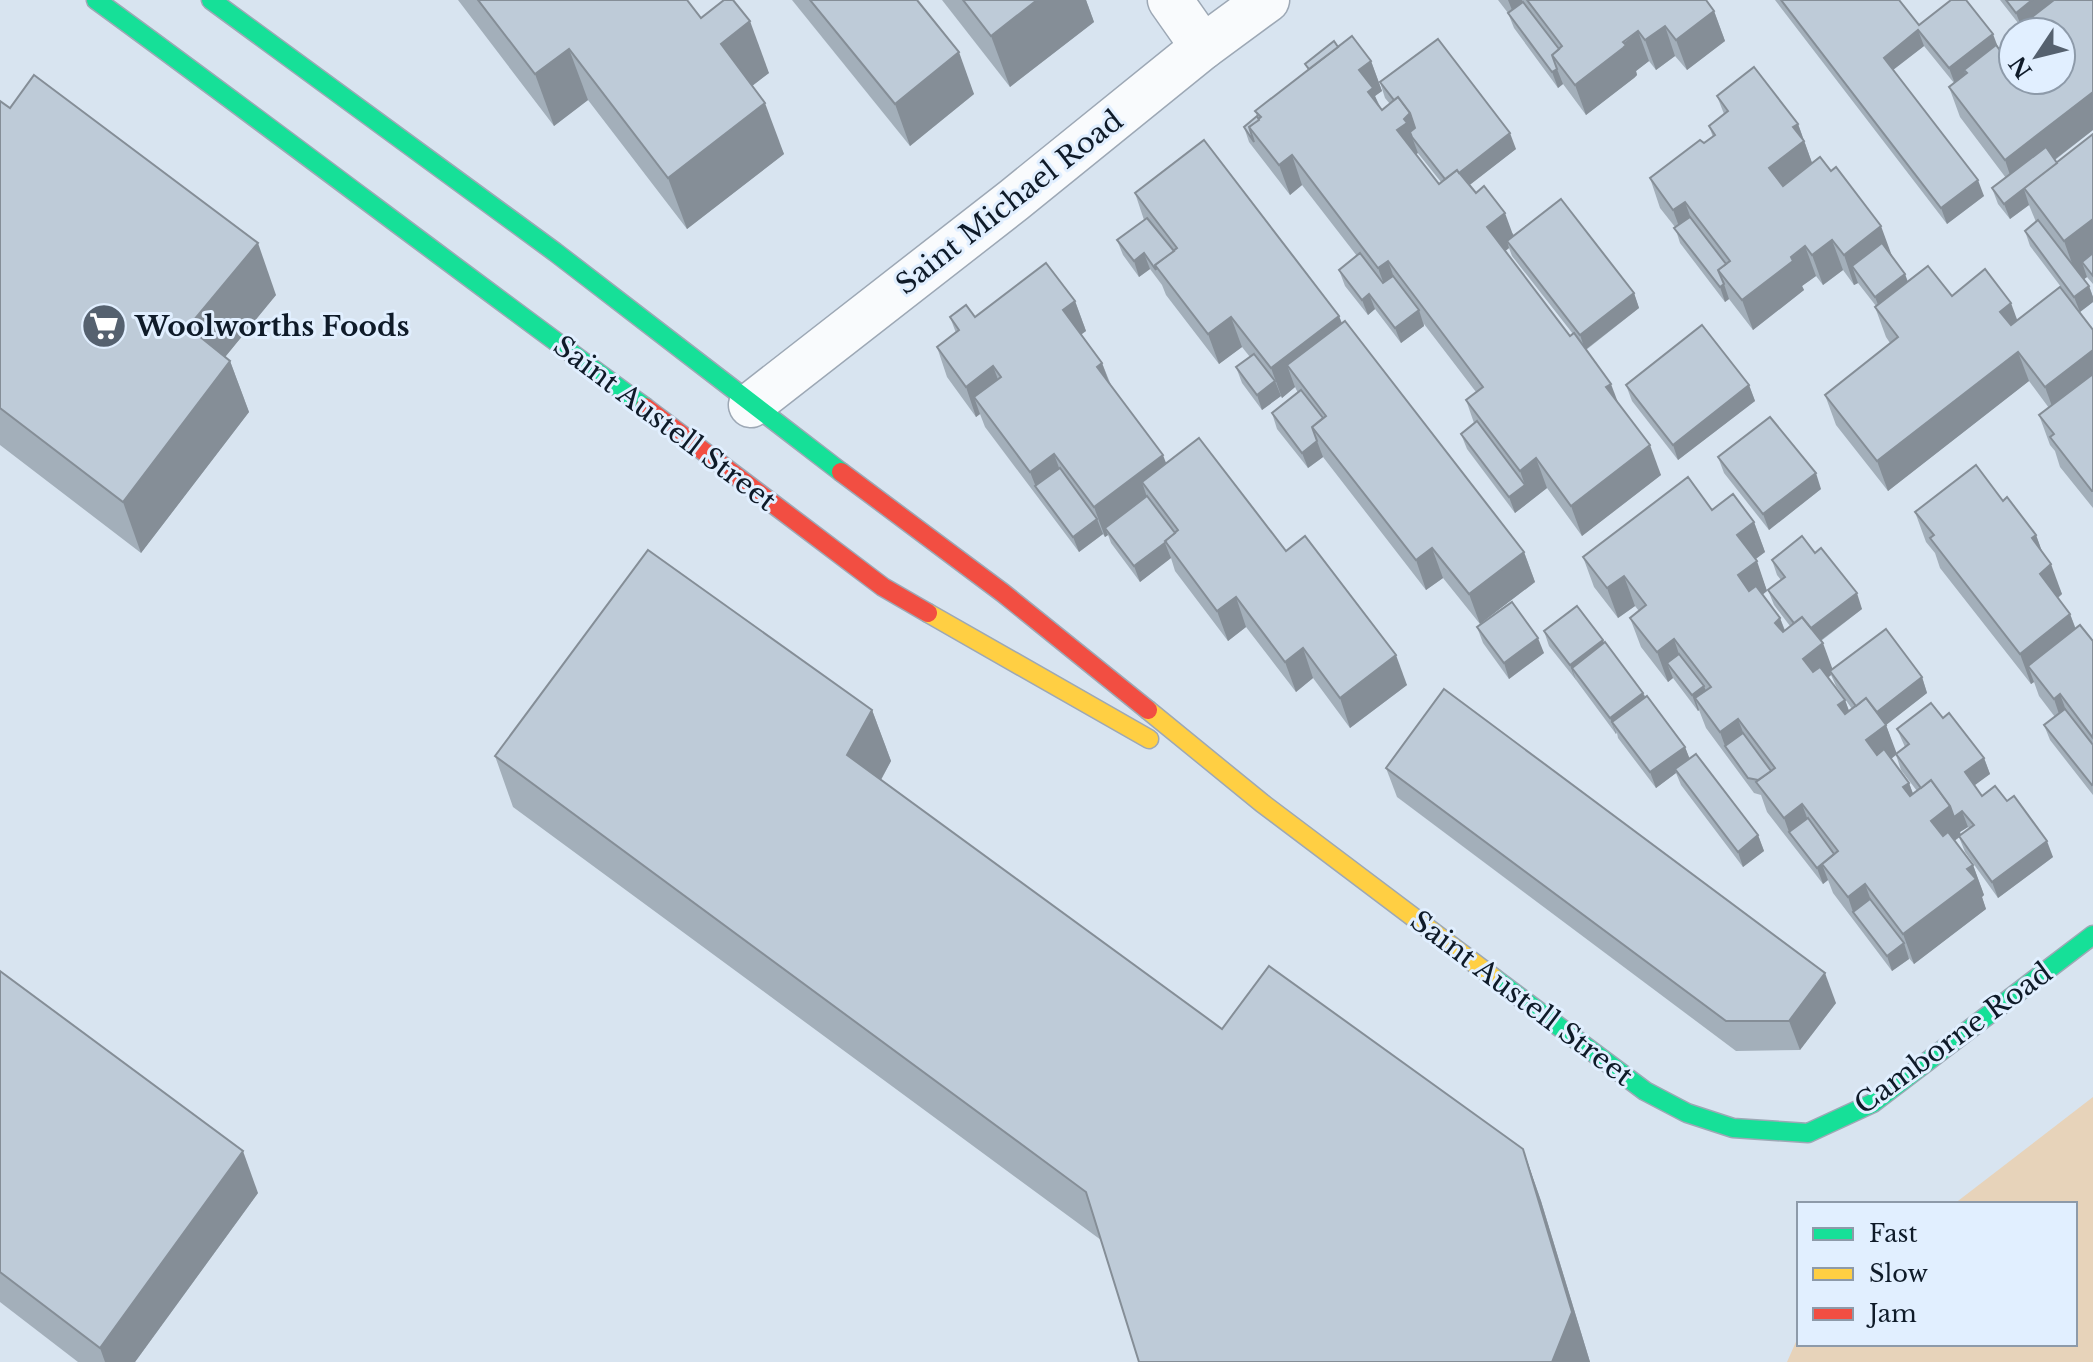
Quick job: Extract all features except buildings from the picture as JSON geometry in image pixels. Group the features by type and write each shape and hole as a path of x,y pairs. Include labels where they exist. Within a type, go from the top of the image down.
{"street":[{"name":"Saint Austell Street","path":"96,0 297,146 447,263 682,434 883,587 1262,803"},
{"name":"Saint Austell Street","path":"211,0 555,252 751,405 1003,593 1262,803 1645,1091 1687,1113 1733,1128 1808,1133"},
{"path":"1170,0 1203,47"},
{"name":"Saint Michael Road","path":"751,405 1014,200 1203,47 1267,0"},
{"name":"Camborne Road","path":"1808,1133 1873,1103 2093,935"}],"shaded area":[{"path":"2093,1097 2093,1362 1787,1362 1797,1340 1797,1346 2077,1346 2077,1202 1957,1202"}],"traffic: fast":[{"path":"96,0 645,407"},
{"path":"211,0 555,252 841,472"},
{"path":"1494,978 1645,1091 1687,1113 1733,1128 1808,1133 1873,1103 2093,935"}],"traffic: slow":[{"path":"928,613 1149,739"},
{"path":"1148,710 1262,803 1494,978"}],"traffic: jam":[{"path":"645,407 883,587 928,613"},
{"path":"841,472 1003,593 1148,710"}],"place":[{"name":"Woolworths Foods","path":"104,326"}]}
